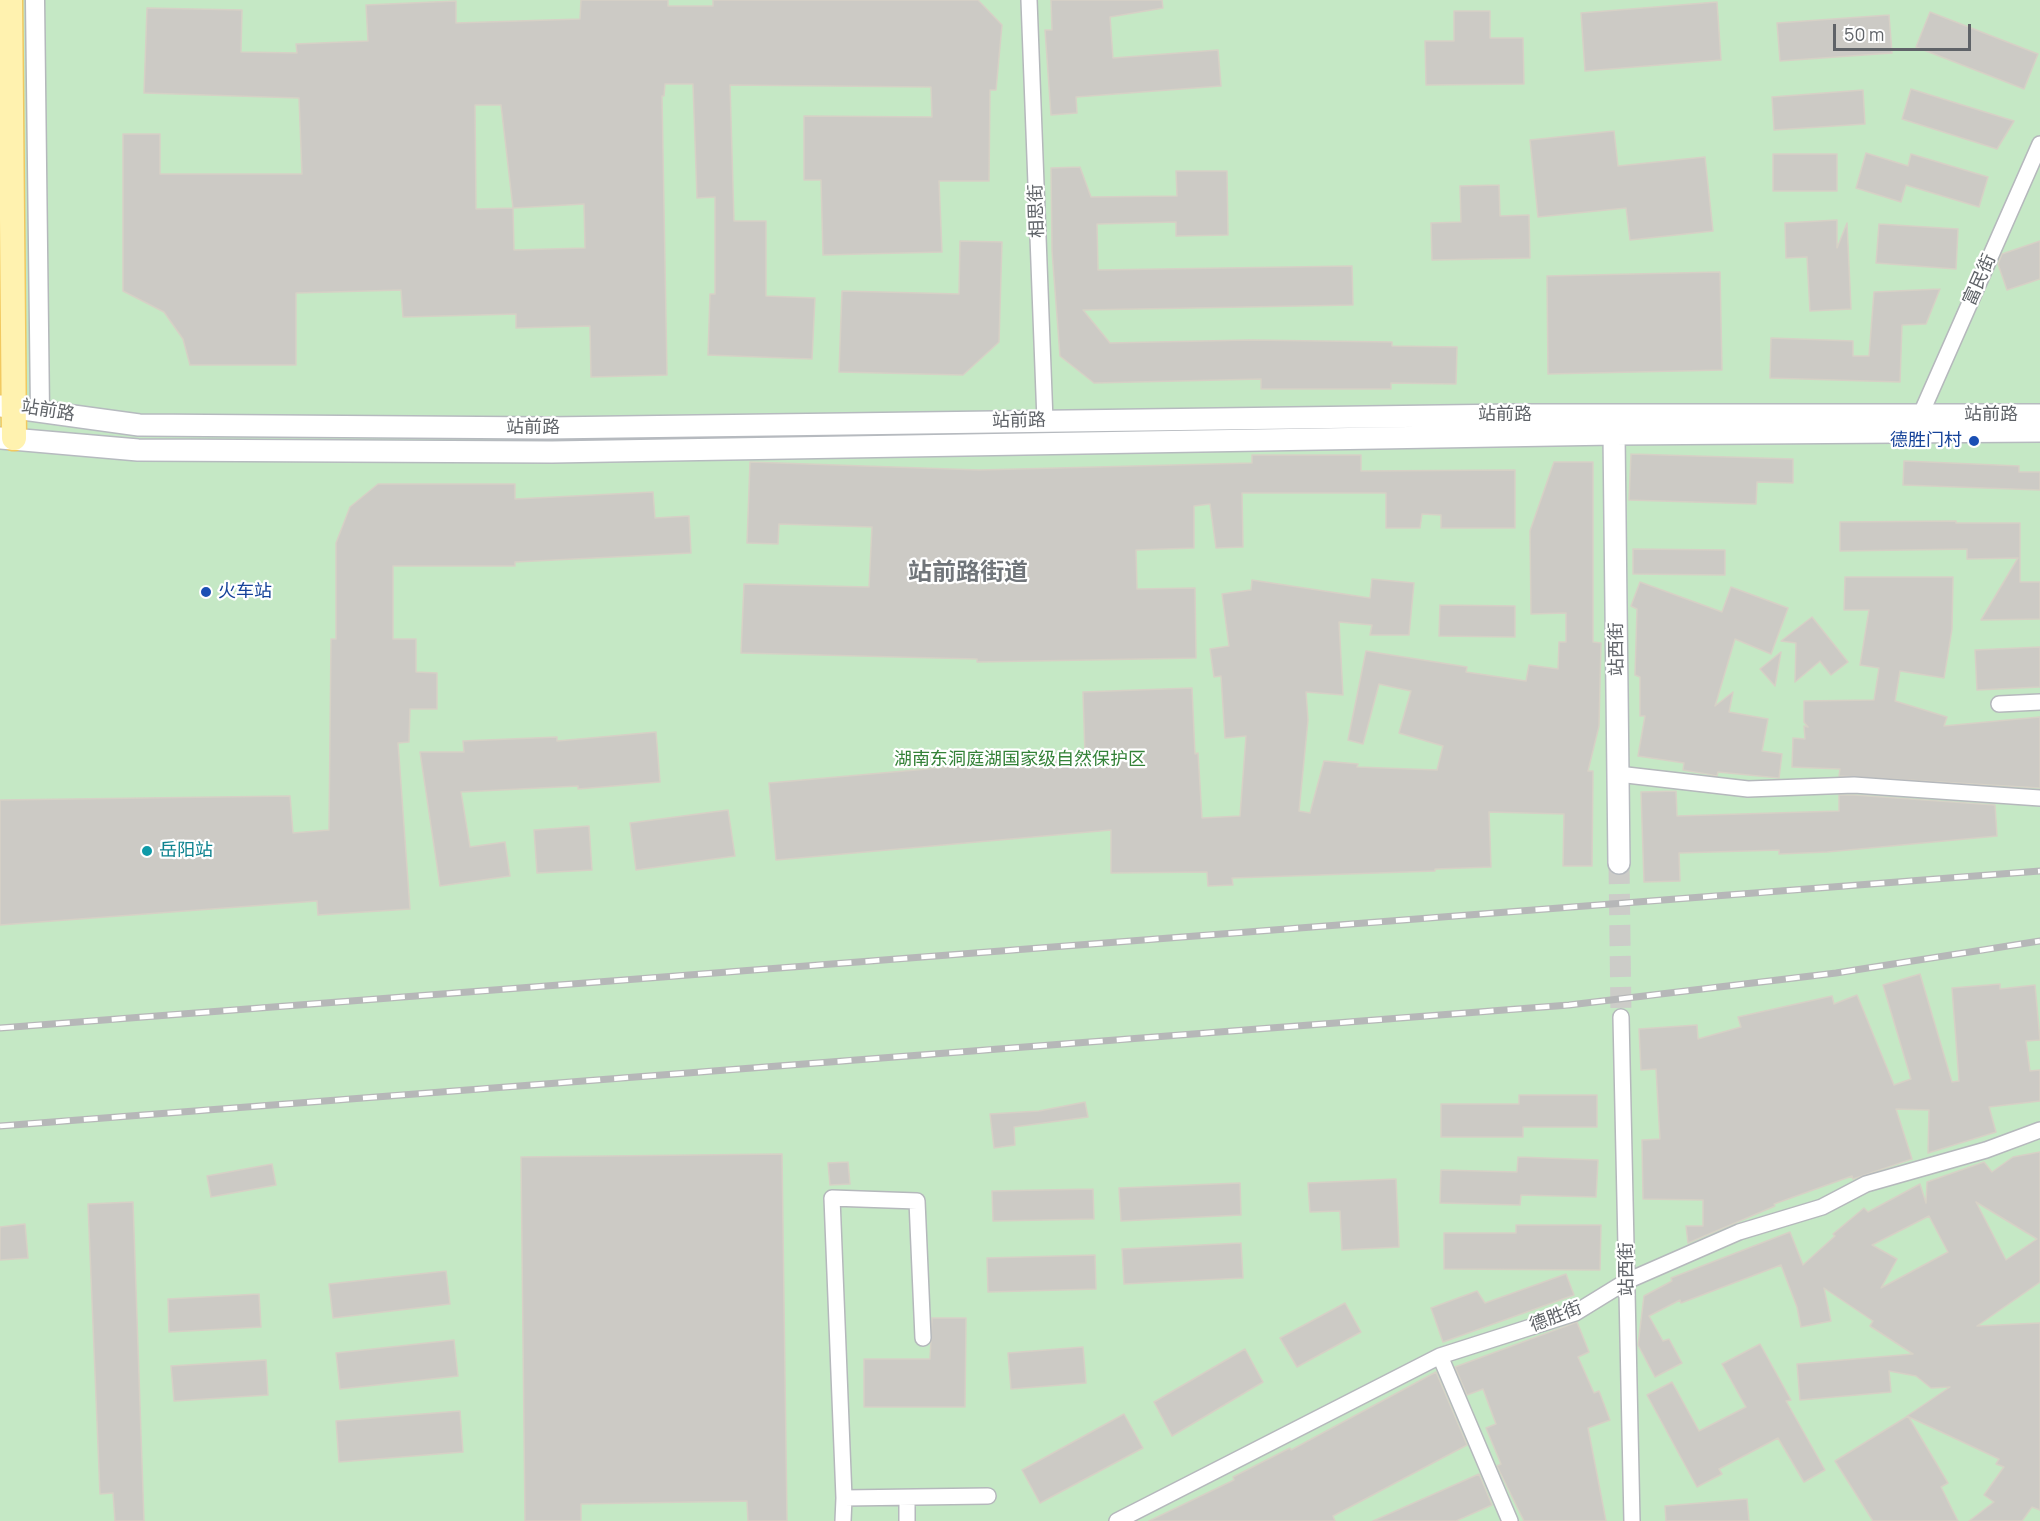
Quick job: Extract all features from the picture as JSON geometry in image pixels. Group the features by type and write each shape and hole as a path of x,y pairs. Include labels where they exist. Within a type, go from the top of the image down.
{"main road":[{"path":"7,438 10,0"},
{"name":"站前路","path":"7,406 139,425 547,428 1515,415 2040,415"},
{"name":"站前路","path":"7,438 138,450 552,452 1614,434 2040,431"},
{"name":"站西街","path":"1614,434 1619,863"}],"street":[{"path":"35,0 40,410"},
{"name":"相思街","path":"1029,0 1045,421"},
{"name":"富民街","path":"1920,416 2040,144"},
{"path":"2000,704 2040,702"},
{"path":"1618,774 1748,789 1854,785 2040,798"},
{"name":"站西街","path":"1621,1017 1632,1521"},
{"name":"德胜街","path":"1117,1521 1440,1356 1575,1313 1627,1281 1739,1232 1822,1207 1866,1184 1986,1150 2040,1130"},
{"path":"843,1521 832,1198 917,1201 923,1338"},
{"path":"1440,1356 1510,1521"},
{"path":"844,1498 988,1496"},
{"path":"907,1498 907,1521"}],"green space":[{"name":"湖南东洞庭湖国家级自然保护区","path":"0,0 2040,0 2040,1521 0,1521"}],"building":[{"path":"581,0 668,0 668,6 713,6 713,0 978,0 1002,25 996,90 990,90 989,181 939,181 942,252 823,255 821,180 804,180 804,116 932,117 931,87 730,85 734,221 766,221 766,296 815,298 812,359 708,355 710,294 715,294 715,197 697,198 693,84 665,84 664,96 662,96 667,375 591,377 590,326 516,328 516,314 403,317 401,290 296,293 296,365 190,365 183,339 164,312 123,291 123,134 160,134 160,174 302,174 299,98 144,93 147,8 242,10 241,52 297,53 296,44 368,41 366,5 456,1 456,23 580,19","holes":["475,105 501,105 513,208 476,209","584,204 585,248 514,250 513,208"]},
{"path":"1051,0 1162,0 1163,8 1110,17 1113,58 1218,50 1221,86 1076,97 1077,113 1051,115 1045,30 1052,30"},
{"path":"1717,2 1721,60 1585,71 1581,13"},
{"path":"1454,11 1490,11 1490,38 1523,38 1524,84 1426,85 1425,41 1454,41"},
{"path":"1930,12 2038,54 2024,89 1916,47"},
{"path":"1889,15 1892,53 1780,61 1777,23"},
{"path":"1911,89 2014,121 1997,149 1902,119"},
{"path":"1863,90 1865,124 1774,130 1772,97"},
{"path":"1614,131 1618,166 1705,157 1713,231 1630,240 1626,208 1538,217 1530,140"},
{"path":"1866,153 1908,166 1911,154 1988,177 1979,207 1906,185 1901,202 1856,188"},
{"path":"1773,154 1837,154 1837,191 1773,191"},
{"path":"1080,167 1091,197 1177,196 1176,171 1227,171 1228,235 1176,236 1176,222 1097,224 1098,270 1352,266 1353,305 1083,310 1110,343 1249,340 1392,342 1392,346 1457,347 1456,384 1391,383 1391,389 1261,389 1261,379 1094,383 1060,356 1052,251 1051,168"},
{"path":"1499,185 1500,216 1529,215 1530,258 1432,260 1431,223 1461,222 1460,186"},
{"path":"1837,220 1837,248 1847,223 1851,309 1810,311 1807,257 1786,258 1785,223"},
{"path":"1879,224 1958,229 1956,269 1876,263"},
{"path":"960,241 1002,242 999,342 963,375 839,372 842,291 959,294"},
{"path":"2040,241 2040,279 2007,290 1998,264 2002,254"},
{"path":"1720,272 1722,370 1548,374 1547,276"},
{"path":"1940,289 1926,324 1902,325 1900,382 1770,378 1771,338 1853,341 1853,356 1869,356 1874,292"},
{"path":"1631,454 1793,459 1793,483 1757,482 1756,504 1629,500"},
{"path":"1252,455 1361,455 1361,471 1515,470 1515,528 1441,528 1441,515 1422,514 1420,528 1386,528 1386,493 1242,493 1243,547 1216,548 1210,504 1194,506 1194,548 1136,550 1137,589 1195,588 1196,658 977,662 977,659 741,653 744,584 869,587 872,527 779,524 778,544 747,543 750,462 979,470 1252,463"},
{"path":"1904,461 2019,466 2019,472 2040,472 2040,490 1903,485"},
{"path":"1554,462 1593,462 1593,642 1601,643 1599,726 1588,771 1593,771 1592,866 1563,866 1564,814 1489,812 1491,867 1232,878 1233,885 1208,886 1207,872 1111,873 1111,830 776,860 769,783 1085,755 1083,692 1192,688 1195,754 1198,753 1202,818 1240,816 1246,736 1225,738 1221,676 1214,677 1210,649 1229,646 1222,594 1251,590 1252,580 1370,598 1372,579 1414,583 1409,635 1370,635 1372,625 1339,622 1343,695 1306,692 1308,720 1299,811 1310,813 1324,761 1358,764 1357,767 1437,770 1443,746 1399,733 1411,691 1379,684 1363,744 1348,740 1366,651 1467,667 1466,672 1526,681 1529,665 1558,669 1559,642 1566,642 1566,613 1531,614 1530,531"},
{"path":"378,484 515,484 515,499 653,492 655,518 689,516 691,553 515,562 515,566 393,566 393,639 416,639 416,672 437,673 437,709 410,709 409,742 398,743 410,909 318,915 317,901 0,925 0,800 290,796 293,833 329,830 331,639 336,639 336,543 350,507"},
{"path":"1956,521 1956,523 2020,523 2020,582 2040,582 2040,619 1981,620 2018,558 1967,559 1967,549 1840,551 1840,522"},
{"path":"1633,549 1725,550 1725,575 1633,574"},
{"path":"1845,577 1953,577 1952,629 1944,678 1900,671 1895,701 1947,717 1944,726 2040,717 2040,788 1839,776 1840,769 1792,767 1793,738 1805,739 1804,726 1808,727 1804,722 1804,701 1874,700 1879,668 1860,665 1869,610 1844,610"},
{"path":"1640,582 1722,612 1731,587 1788,608 1771,654 1735,639 1715,706 1733,692 1729,712 1768,719 1762,751 1782,754 1779,778 1718,772 1717,776 1683,770 1684,763 1638,756 1645,716 1640,716 1640,677 1635,675 1637,609 1631,606"},
{"path":"1440,605 1515,606 1515,637 1439,636"},
{"path":"1812,617 1848,662 1831,675 1820,661 1795,682 1796,643 1781,641"},
{"path":"2040,647 2040,687 1977,690 1975,650"},
{"path":"1781,652 1775,686 1760,669"},
{"path":"656,732 660,782 578,789 578,786 461,792 470,847 505,842 510,876 440,886 420,752 464,752 463,741 557,737 557,741"},
{"path":"1676,791 1677,816 1839,811 1839,795 1995,805 1997,836 1827,852 1779,854 1779,850 1679,853 1680,881 1644,882 1641,792"},
{"path":"728,810 735,856 636,870 630,823"},
{"path":"589,826 592,870 537,873 534,830"},
{"path":"1920,974 1952,1082 1959,1081 1952,988 2000,984 2000,989 2035,985 2040,1040 2026,1041 2030,1071 2040,1070 2040,1101 1989,1107 1996,1132 1928,1153 1929,1110 1896,1109 1912,1159 1853,1179 1852,1176 1774,1204 1775,1206 1688,1243 1686,1226 1703,1226 1703,1200 1643,1199 1642,1140 1660,1139 1656,1069 1641,1070 1639,1029 1697,1025 1698,1039 1741,1027 1738,1017 1832,996 1834,1004 1857,995 1894,1085 1911,1079 1883,985"},
{"path":"1519,1095 1597,1095 1597,1127 1523,1127 1523,1137 1441,1137 1441,1104 1519,1104"},
{"path":"1085,1102 1088,1117 1014,1127 1015,1145 994,1148 990,1114 1039,1111"},
{"path":"2040,1152 2040,1282 1977,1326 2040,1323 2040,1510 2032,1507 2022,1521 1969,1521 1994,1502 1984,1495 2004,1467 1996,1464 1999,1459 1907,1416 1950,1387 1931,1388 1916,1376 1889,1371 1891,1392 1800,1400 1797,1364 1913,1354 1870,1326 1873,1321 1824,1288 1831,1321 1801,1327 1797,1307 1781,1265 1681,1303 1680,1300 1649,1316 1663,1341 1669,1339 1682,1363 1655,1377 1638,1345 1644,1296 1672,1281 1671,1278 1790,1232 1803,1265 1835,1236 1833,1234 1864,1208 1868,1212 1920,1184 1926,1203 1927,1182 1984,1162 1992,1172 2013,1157","holes":["1976,1202 2037,1239 2006,1260","1929,1216 1948,1252 1881,1288 1897,1259 1872,1245"]},
{"path":"782,1154 787,1521 748,1521 747,1501 581,1504 581,1521 525,1521 521,1157"},
{"path":"1518,1157 1598,1160 1596,1197 1521,1195 1520,1205 1440,1203 1441,1170 1517,1172"},
{"path":"848,1162 850,1184 830,1185 828,1163"},
{"path":"272,1164 276,1185 211,1197 207,1176"},
{"path":"1396,1179 1399,1247 1342,1250 1340,1211 1310,1212 1308,1183"},
{"path":"1240,1183 1241,1215 1121,1221 1119,1188"},
{"path":"1093,1189 1094,1219 993,1221 992,1191"},
{"path":"133,1202 144,1521 115,1521 113,1493 100,1494 88,1204"},
{"path":"25,1224 28,1258 0,1260 0,1227"},
{"path":"1516,1225 1601,1225 1600,1270 1444,1269 1444,1233 1516,1233"},
{"path":"1241,1243 1243,1278 1124,1284 1122,1249"},
{"path":"1095,1255 1096,1289 988,1292 987,1258"},
{"path":"446,1271 450,1304 333,1318 329,1284"},
{"path":"1566,1274 1574,1295 1443,1342 1431,1308 1477,1291 1485,1303"},
{"path":"259,1294 261,1327 169,1332 168,1299"},
{"path":"1345,1303 1361,1332 1297,1367 1280,1338"},
{"path":"932,1318 966,1318 965,1407 864,1407 864,1359 930,1359"},
{"path":"1577,1322 1589,1352 1578,1357 1594,1393 1599,1391 1610,1420 1588,1428 1606,1521 1524,1521 1497,1466 1501,1464 1486,1428 1496,1424 1483,1389 1467,1395 1455,1367"},
{"path":"454,1340 458,1376 340,1389 336,1353"},
{"path":"1760,1344 1791,1400 1786,1401 1825,1470 1804,1482 1778,1438 1719,1469 1722,1474 1697,1487 1647,1395 1672,1382 1699,1431 1746,1407 1722,1364"},
{"path":"1083,1347 1086,1383 1011,1389 1008,1353"},
{"path":"1245,1349 1263,1382 1172,1436 1154,1402"},
{"path":"266,1360 268,1395 174,1401 171,1366"},
{"path":"1436,1372 1467,1445 1333,1516 1335,1521 1149,1521 1234,1480 1233,1477 1290,1448 1291,1450"},
{"path":"460,1411 463,1452 339,1462 336,1421"},
{"path":"1124,1414 1143,1448 1040,1503 1022,1470"},
{"path":"1908,1416 1948,1483 1941,1487 1958,1521 1873,1521 1835,1461"},
{"path":"1479,1474 1492,1505 1456,1521 1373,1521"},
{"path":"1747,1499 1749,1521 1666,1521 1665,1506"}],"tunnel":[{"path":"1619,863 1621,1017"}],"railway":[{"path":"0,1028 2040,871"},
{"path":"0,1126 1569,1005 1836,973 2040,941"}],"place":[{"name":"德胜门村","path":"1974,441"},
{"name":"火车站","path":"206,592"},
{"name":"岳阳站","path":"147,851"}],"district":[{"name":"站前路街道","path":"968,573"}]}
